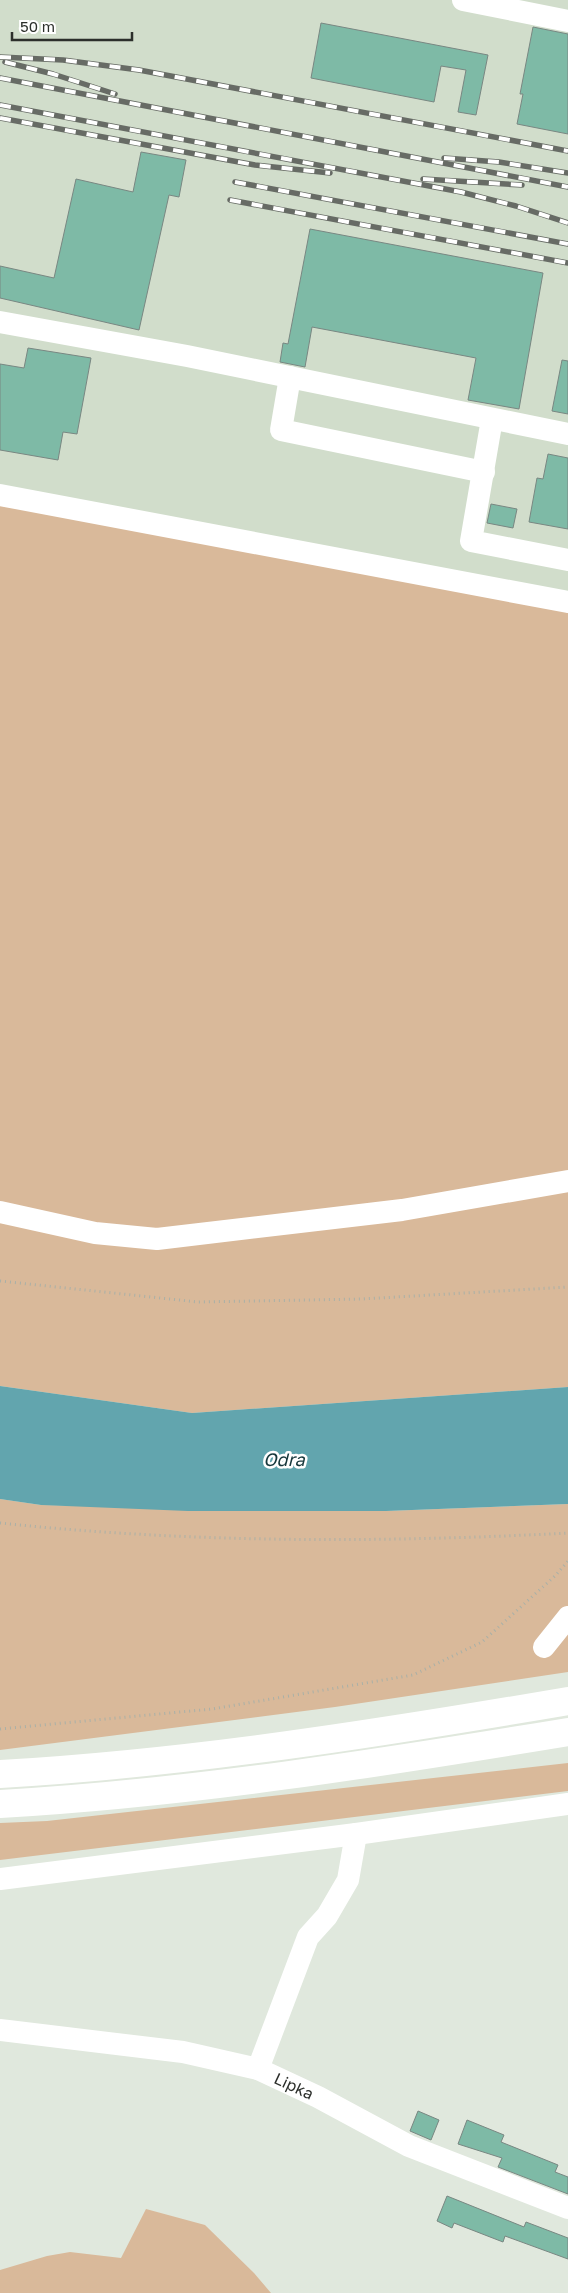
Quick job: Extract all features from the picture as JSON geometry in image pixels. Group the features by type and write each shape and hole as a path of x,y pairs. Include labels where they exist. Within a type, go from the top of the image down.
{"highway":[{"path":"0,1774 205,1755 383,1732 568,1701"},
{"path":"0,1804 212,1784 354,1766 568,1732"}],"street":[{"path":"463,0 568,21"},
{"path":"0,322 290,377 568,434"},
{"path":"290,377 280,430 484,472"},
{"path":"492,419 471,542 568,560"},
{"path":"0,494 568,602"},
{"path":"0,1212 94,1233 156,1239 402,1210 568,1181"},
{"path":"544,1647 568,1616"},
{"path":"0,1879 356,1834 568,1804"},
{"path":"258,2069 308,1937 327,1916 348,1880 356,1834"},
{"name":"Lipka","path":"0,2030 183,2052 258,2069 318,2097 409,2146 568,2208"}],"path":[{"path":"0,1281 198,1302 362,1299 568,1286"},
{"path":"0,1523 92,1533 306,1539 459,1539 568,1533"},
{"path":"0,1729 212,1708 413,1675 482,1642 556,1576 568,1561"}],"shaded area":[{"path":"0,0 568,0 568,602 0,495"},
{"path":"0,495 568,602 568,1387 192,1413 0,1386"},
{"path":"0,1499 41,1505 386,1511 568,1504 568,1672 335,1707 0,1750"},
{"path":"568,1763 568,1791 0,1860 0,1823 47,1821"},
{"path":"146,2209 205,2225 254,2273 271,2293 0,2293 0,2270 47,2256 70,2252 121,2258"}],"water":[{"name":"Odra","path":"0,1386 192,1413 568,1387 568,1504 386,1511 188,1511 41,1505 0,1499"}],"building":[{"path":"321,23 488,55 476,115 458,112 466,70 441,66 434,102 311,78"},
{"path":"533,27 568,34 568,134 517,124 523,94 520,94"},
{"path":"141,152 186,160 179,197 169,195 139,330 0,298 0,266 54,278 76,179 133,192"},
{"path":"310,229 543,273 519,409 468,400 476,358 312,327 305,367 280,362 283,343 288,344"},
{"path":"28,348 91,358 77,434 63,432 58,460 0,450 0,364 24,368"},
{"path":"562,360 568,361 568,414 552,411"},
{"path":"548,454 568,458 568,529 529,522 537,478 543,479"},
{"path":"491,504 517,509 513,528 487,523"},
{"path":"418,2111 439,2120 431,2140 410,2131"},
{"path":"467,2120 504,2135 501,2142 558,2165 555,2172 568,2177 568,2194 498,2167 502,2158 458,2144"},
{"path":"447,2196 524,2227 526,2222 568,2238 568,2259 505,2236 503,2242 454,2223 452,2228 437,2221"}],"railway":[{"path":"0,57 63,60 139,70 568,151"},
{"path":"5,62 53,74 115,94"},
{"path":"0,78 568,187"},
{"path":"0,105 461,192 516,206 568,223"},
{"path":"0,118 255,165 330,173"},
{"path":"444,158 499,162 568,173"},
{"path":"423,179 522,185"},
{"path":"235,182 568,244"},
{"path":"230,200 568,263"}]}
